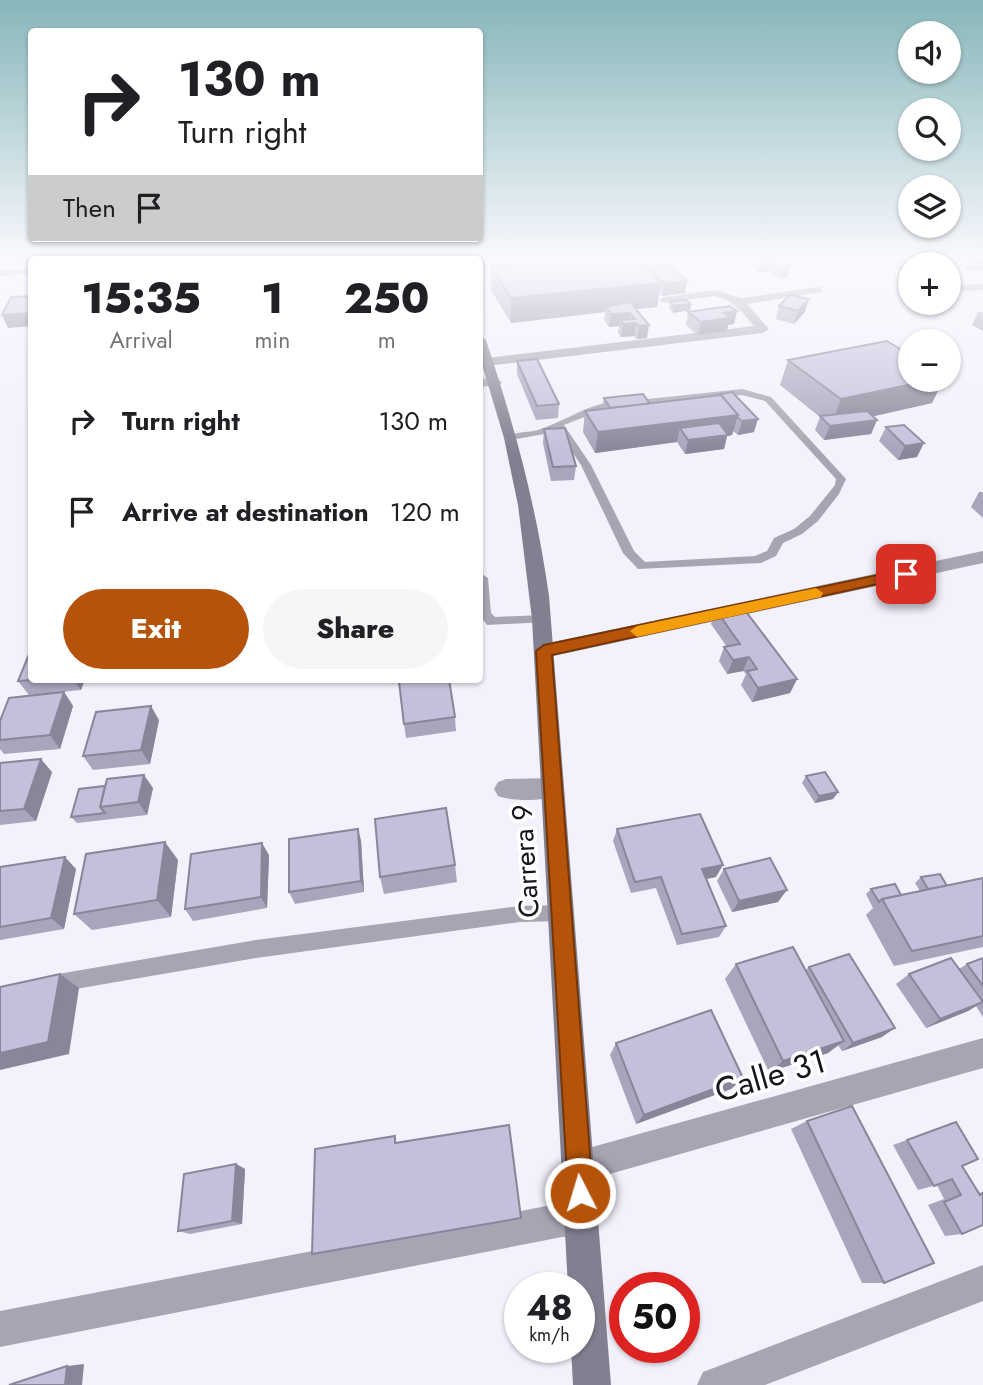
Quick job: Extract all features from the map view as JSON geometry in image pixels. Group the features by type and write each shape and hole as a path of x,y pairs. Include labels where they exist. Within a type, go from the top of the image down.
{"main road":[{"name":"Carrera 9","path":"485,367 511,437 537,575 542,620 592,1385"}],"street":[{"path":"485,367 763,329 759,325"},
{"path":"544,651 983,558"},
{"path":"506,789 552,788"},
{"name":"Calle 31","path":"578,1167 983,1053"},
{"path":"0,1329 562,1220 583,1219"},
{"path":"716,1385 983,1283"}],"lane":[{"path":"511,437 541,432 583,412 601,407 753,394 768,399 841,479 840,485 819,517 795,534 778,541 772,553 757,560 642,566 629,554 586,465 559,425"},
{"path":"483,590 485,614 492,621 542,620"},
{"path":"40,986 256,949 520,914 560,913"}],"building":[{"path":"887,341 898,348 898,387 841,399 788,360"},
{"path":"537,359 559,404 537,406 517,361"},
{"path":"732,392 758,419 742,421 721,395 716,395"},
{"path":"643,394 650,404 610,408 604,398"},
{"path":"721,395 738,415 598,432 585,411"},
{"path":"867,411 877,420 830,426 820,416"},
{"path":"719,423 728,435 688,440 680,428"},
{"path":"904,425 924,443 905,446 886,427"},
{"path":"565,428 576,466 553,467 544,429"},
{"path":"741,605 797,679 758,688 747,671 757,669 749,657 733,660 724,647 740,644 716,610"},
{"path":"28,657 28,680 18,681"},
{"path":"399,683 450,683 455,717 404,724"},
{"path":"64,692 50,735 0,740 0,721 9,698"},
{"path":"151,706 141,750 83,756 96,712"},
{"path":"41,759 24,809 0,811 0,763"},
{"path":"825,772 838,792 819,796 806,776"},
{"path":"144,775 138,802 100,807 107,779"},
{"path":"105,786 100,807 105,813 71,817 79,789"},
{"path":"446,808 455,865 380,877 375,819"},
{"path":"700,814 723,865 702,869 726,926 682,934 661,877 635,882 617,829"},
{"path":"358,829 361,881 289,892 289,839"},
{"path":"165,842 157,900 74,914 86,854"},
{"path":"262,843 261,897 185,909 191,854"},
{"path":"65,857 51,918 0,927 0,867"},
{"path":"770,858 787,890 739,901 724,869"},
{"path":"940,874 947,886 928,889 921,877"},
{"path":"983,878 983,936 912,951 882,899"},
{"path":"895,884 901,895 879,902 871,889"},
{"path":"793,947 844,1041 783,1061 736,964"},
{"path":"849,954 895,1028 853,1043 809,967"},
{"path":"951,958 983,1002 940,1019 909,974"},
{"path":"983,958 983,986 967,964"},
{"path":"60,974 48,1042 0,1053 0,987"},
{"path":"711,1010 743,1078 644,1115 616,1043"},
{"path":"852,1106 934,1263 884,1283 807,1121"},
{"path":"956,1122 978,1159 962,1166 980,1195 983,1193 983,1225 962,1234 944,1202 961,1195 952,1179 934,1186 907,1140"},
{"path":"509,1125 521,1218 312,1254 315,1149 395,1136 395,1143"},
{"path":"236,1164 232,1221 178,1231 184,1174"},
{"path":"67,1366 65,1385 9,1385"}],"slow traffic":[{"path":"637,631 816,593"}],"route":[{"path":"580,1193 544,651 906,574"}]}
